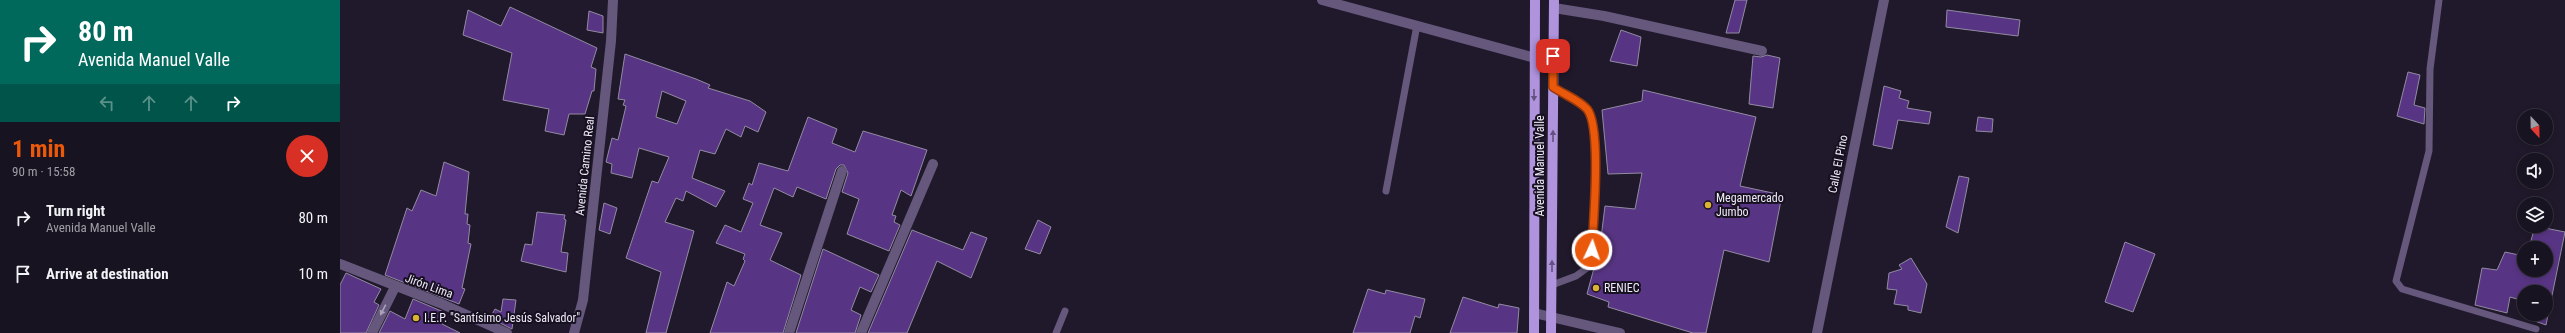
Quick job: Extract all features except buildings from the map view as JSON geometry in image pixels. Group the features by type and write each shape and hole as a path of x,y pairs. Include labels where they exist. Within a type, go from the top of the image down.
{"main road":[{"name":"Avenida Manuel Valle","path":"1534,333 1535,0"},
{"name":"Avenida Manuel Valle","path":"1551,333 1554,4"}],"street":[{"name":"Avenida Camino Real","path":"574,333 584,300 612,41 613,0"},
{"path":"1322,0 1534,58"},
{"name":"Calle El Pino","path":"1817,333 1884,0"},
{"path":"1554,4 1762,51"},
{"path":"861,333 933,164"},
{"path":"789,333 842,172"},
{"name":"Jirón Lima","path":"340,264 395,287 440,303 507,333"},
{"path":"372,333 395,287"},
{"path":"1534,313 1620,333"}],"lane":[{"path":"2440,0 2430,69 2429,151 2396,281 2402,289 2536,329"},
{"path":"1386,191 1417,25"},
{"path":"1552,285 1576,276 1587,268 1592,250 1595,162 1593,129 1586,109 1553,87"},
{"path":"1056,333 1065,311"}],"place":[{"name":"Megamercado Jumbo","path":"1708,205"},
{"name":"RENIEC","path":"1596,288"},
{"name":"I.E.P. \"Santísimo Jesús Salvador\"","path":"416,318"}],"route":[{"path":"1553,56 1553,87 1586,109 1590,115 1593,129 1595,162 1592,250"}]}
